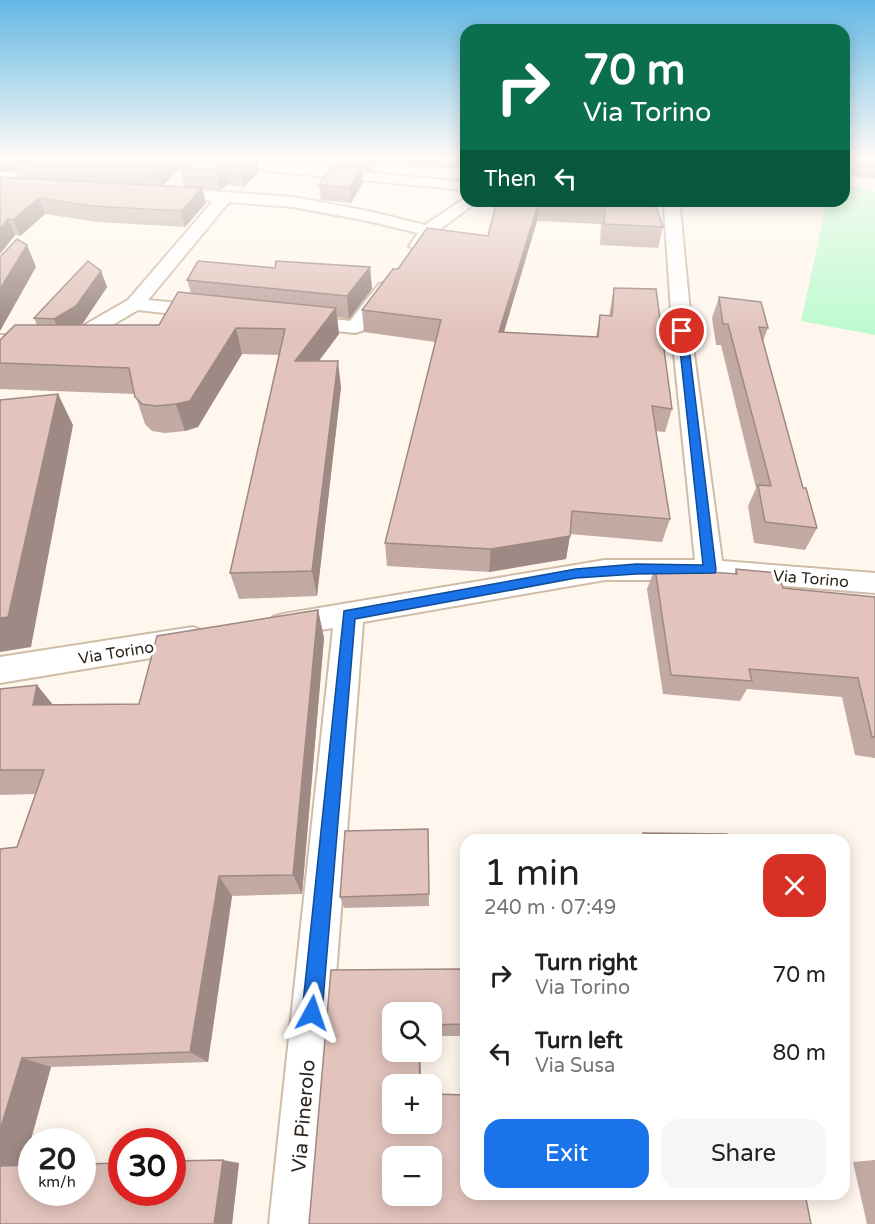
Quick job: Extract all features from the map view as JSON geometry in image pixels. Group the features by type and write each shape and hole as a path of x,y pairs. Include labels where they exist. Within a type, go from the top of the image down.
{"street":[{"path":"0,341 66,344 135,304 209,216"},
{"path":"368,216 428,231"},
{"path":"408,257 428,231 449,216"},
{"path":"673,216 683,342 710,570"},
{"path":"286,320 355,327 395,275"},
{"path":"135,304 223,314"},
{"name":"Via Torino","path":"256,630 576,574 636,569 710,570 875,583"},
{"name":"Via Pinerolo","path":"293,1224 349,615"},
{"name":"Via Torino","path":"0,670 221,635"}],"green space":[{"path":"824,216 875,216 875,335 801,321"}],"building":[{"path":"0,216 18,216 13,220 8,219 0,229"},
{"path":"493,216 534,216 499,332 598,337 600,315 612,316 614,288 656,289 672,409 652,406 670,519 572,511 570,536 491,549 385,543 441,320 362,310 393,269 398,269 427,228 488,236"},
{"path":"604,216 659,216 663,227 604,224"},
{"path":"17,239 27,245 0,289 0,257"},
{"path":"88,261 101,271 76,306 54,319 34,318"},
{"path":"198,261 275,268 276,261 370,267 347,296 187,280"},
{"path":"178,292 336,308 295,361 338,361 312,571 230,573 285,329 236,328 190,401 176,404 156,406 142,404 135,397 129,368 0,363 0,340 15,325 159,325"},
{"path":"719,297 761,302 768,328 759,327 803,488 806,488 817,528 765,522 758,485 771,486 728,324 723,324"},
{"path":"58,394 8,617 0,618 0,400"},
{"path":"655,568 737,574 736,569 778,573 783,588 875,597 875,737 872,737 858,678 749,669 752,681 671,675"},
{"path":"318,610 293,875 219,876 190,1052 22,1058 0,1130 0,849 17,847 44,770 0,770 0,689 37,685 33,705 139,704 157,636"},
{"path":"428,829 429,894 340,897 345,831"},
{"path":"643,833 727,834 643,834"},
{"path":"460,969 460,1024 442,1025 442,1002 382,1002 382,1062 419,1062 420,1074 382,1074 382,1134 442,1134 442,1094 460,1095 460,1200 806,1200 811,1224 309,1224 331,970"},
{"path":"223,1160 214,1224 0,1224 0,1166 18,1165 18,1206 96,1206 96,1164 108,1163 108,1206 186,1206 186,1161"}],"route":[{"path":"312,1013 349,615 605,570 710,570 682,331"}]}
